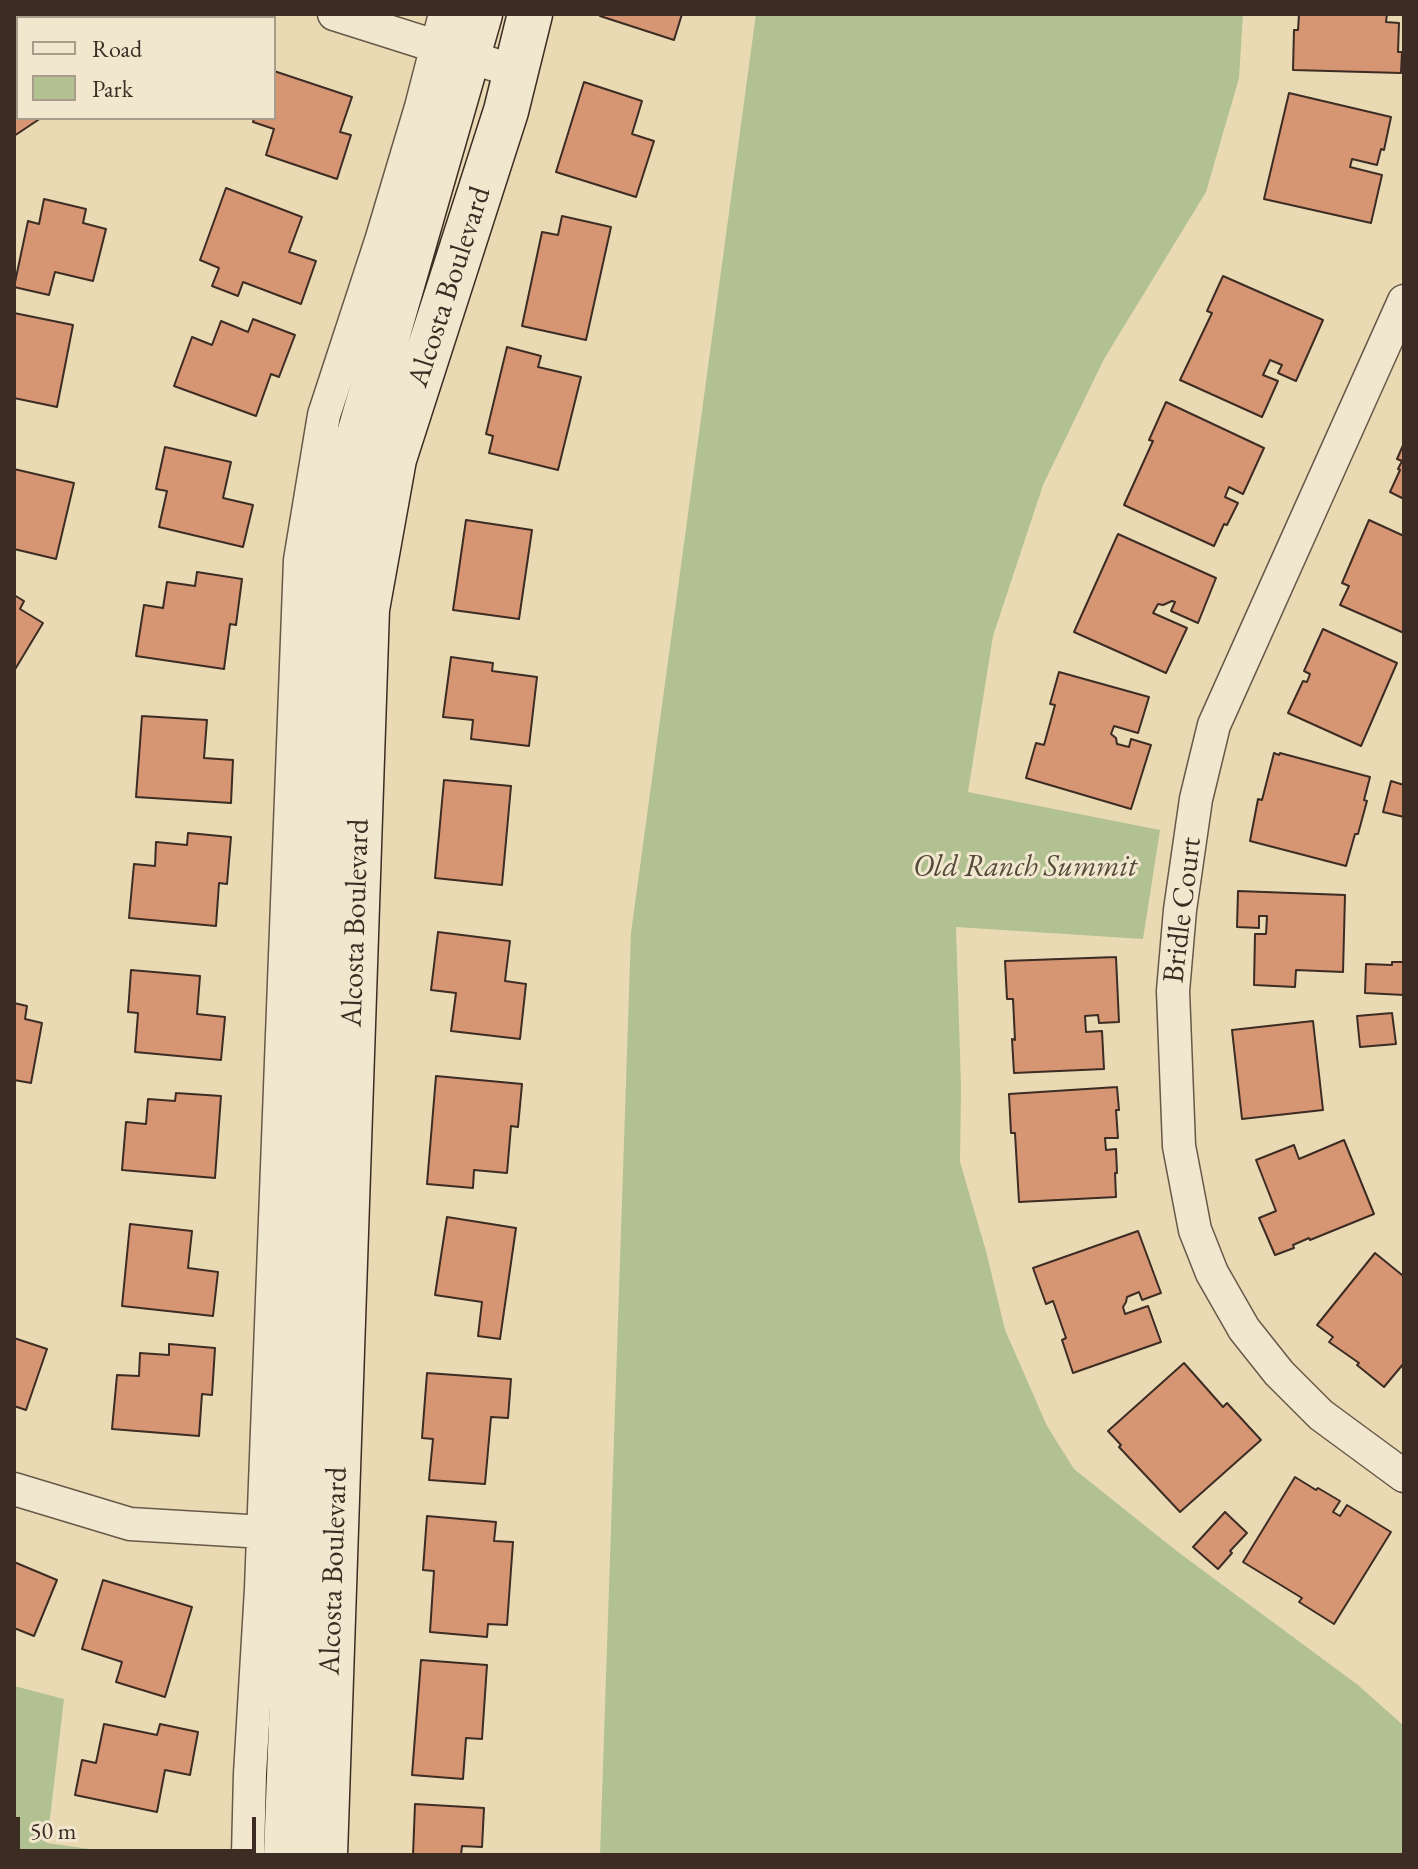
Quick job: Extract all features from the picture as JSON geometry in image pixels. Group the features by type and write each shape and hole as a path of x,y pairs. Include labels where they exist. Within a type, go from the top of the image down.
{"main road":[{"name":"Alcosta Boulevard","path":"286,1855 335,572 356,445 452,52 480,14"},
{"name":"Alcosta Boulevard","path":"325,1855 299,1534 367,609 394,459 506,111 530,14"}],"street":[{"path":"334,14 517,72"},
{"name":"Alcosta Boulevard","path":"445,14 452,52"},
{"name":"Bridle Court","path":"1404,301 1214,725 1196,799 1180,910 1173,991 1179,1146 1195,1230 1212,1273 1244,1329 1279,1373 1321,1415 1404,1476"},
{"path":"14,1489 130,1524 299,1534"},
{"name":"Alcosta Boulevard","path":"248,1855 299,1534"}],"green space":[{"name":"Old Ranch Summit","path":"756,14 1243,14 1239,78 1206,192 1104,359 1043,485 993,636 968,792 1160,830 1143,939 956,927 960,1162 1005,1330 1047,1426 1074,1469 1178,1552 1358,1685 1404,1726 1404,1855 600,1855 631,933"},
{"path":"14,1686 64,1699 47,1843 132,1855 14,1855"}],"building":[{"path":"601,14 682,14 674,40"},
{"path":"1299,14 1387,14 1386,22 1399,23 1401,73 1293,70 1294,30 1298,30"},
{"path":"14,55 16,120 38,120 14,136"},
{"path":"276,72 352,97 340,132 351,135 337,179 266,155 274,129 253,122 276,120"},
{"path":"584,82 642,101 632,134 654,141 636,197 556,172"},
{"path":"1289,93 1391,117 1384,150 1381,149 1377,165 1352,159 1350,167 1382,175 1371,223 1264,199"},
{"path":"226,188 302,217 289,252 316,261 301,304 243,282 238,296 212,286 219,268 200,260"},
{"path":"44,199 86,209 83,223 106,229 93,281 55,272 49,295 14,287 28,221 39,224"},
{"path":"562,216 611,227 586,340 522,326 542,232 558,235"},
{"path":"1223,276 1323,320 1296,381 1278,373 1282,365 1270,360 1263,375 1278,381 1262,417 1180,380 1212,313 1207,311"},
{"path":"14,313 73,325 57,407 14,398"},
{"path":"253,319 295,335 279,377 271,374 256,416 174,386 192,337 212,345 221,321 248,332"},
{"path":"507,347 541,356 538,367 581,377 558,470 489,453 493,436 486,434"},
{"path":"1166,402 1264,448 1243,494 1229,487 1225,497 1238,503 1214,546 1124,505 1153,441 1149,440"},
{"path":"1404,443 1404,499 1390,492 1400,470 1402,461 1397,459"},
{"path":"165,447 231,462 223,498 253,505 243,547 159,527 167,491 156,489"},
{"path":"14,469 74,483 56,559 14,549"},
{"path":"466,520 532,530 519,619 453,610"},
{"path":"1369,520 1404,536 1404,633 1340,605 1349,586 1342,583"},
{"path":"1118,534 1216,578 1198,623 1171,611 1175,602 1172,601 1158,604 1153,613 1187,628 1166,673 1074,632"},
{"path":"197,572 242,579 236,625 230,624 224,669 136,656 144,605 163,608 167,582 195,586"},
{"path":"14,595 24,601 20,609 43,623 14,671"},
{"path":"1323,629 1397,663 1361,746 1288,713 1303,681 1307,682 1310,674 1304,671"},
{"path":"451,657 493,663 492,671 537,677 529,746 471,739 473,720 443,717"},
{"path":"1059,672 1149,697 1138,733 1114,726 1111,734 1117,744 1129,747 1131,739 1151,745 1131,809 1026,778 1036,743 1044,745 1055,705 1050,704"},
{"path":"142,716 207,720 204,758 233,760 231,803 136,797"},
{"path":"1274,753 1370,777 1364,800 1367,801 1346,866 1250,841 1258,799 1262,800"},
{"path":"444,780 511,786 502,885 435,878"},
{"path":"1391,781 1404,785 1404,817 1383,812"},
{"path":"188,833 231,837 227,884 219,883 216,926 129,918 134,864 155,866 156,842 187,845"},
{"path":"1238,891 1345,895 1343,972 1296,970 1295,987 1254,985 1255,934 1266,934 1267,916 1259,916 1259,928 1237,927"},
{"path":"438,932 510,941 505,981 526,984 520,1039 451,1031 456,993 431,990"},
{"path":"1116,957 1119,1022 1099,1023 1098,1015 1085,1016 1086,1032 1102,1031 1104,1069 1014,1073 1013,999 1007,999 1005,961"},
{"path":"1392,962 1404,962 1404,995 1365,993 1366,964 1392,965"},
{"path":"131,970 200,976 197,1014 225,1017 221,1060 135,1052 138,1013 128,1012"},
{"path":"14,1003 27,1006 25,1019 42,1023 31,1083 14,1080"},
{"path":"1392,1013 1396,1044 1360,1047 1357,1016"},
{"path":"1313,1021 1323,1110 1242,1119 1232,1030"},
{"path":"436,1076 522,1084 518,1127 511,1126 507,1173 474,1170 473,1188 427,1184"},
{"path":"1117,1087 1118,1138 1105,1138 1106,1150 1116,1149 1116,1197 1019,1202 1009,1094"},
{"path":"176,1093 221,1096 215,1178 122,1170 126,1122 146,1124 148,1099 175,1101"},
{"path":"1344,1140 1374,1214 1309,1238 1275,1255 1259,1218 1276,1211 1256,1160 1294,1145 1299,1159"},
{"path":"447,1217 516,1228 500,1339 478,1336 482,1302 435,1295"},
{"path":"130,1224 192,1231 188,1268 218,1272 213,1316 122,1306"},
{"path":"1138,1231 1161,1293 1142,1300 1139,1292 1127,1297 1123,1307 1125,1314 1148,1306 1161,1342 1073,1373 1062,1340 1066,1338 1053,1301 1046,1304 1033,1268"},
{"path":"1375,1253 1404,1274 1404,1363 1384,1387 1357,1365 1359,1363 1329,1342 1333,1337 1317,1325"},
{"path":"14,1338 47,1349 26,1410 14,1406"},
{"path":"169,1344 215,1348 212,1395 202,1394 199,1436 112,1429 117,1375 139,1376 140,1353 169,1355"},
{"path":"1184,1363 1223,1407 1227,1403 1261,1440 1180,1512 1119,1447 1121,1445 1108,1431"},
{"path":"427,1373 511,1379 508,1418 491,1417 485,1484 429,1480 433,1439 422,1438"},
{"path":"1295,1477 1340,1501 1333,1512 1340,1516 1347,1505 1391,1532 1334,1624 1299,1602 1302,1598 1243,1562"},
{"path":"1225,1512 1247,1533 1218,1569 1193,1547"},
{"path":"427,1516 496,1522 494,1541 513,1542 507,1625 488,1624 487,1637 430,1632 434,1571 423,1570"},
{"path":"14,1562 57,1580 34,1636 14,1628"},
{"path":"103,1580 192,1607 165,1697 116,1682 122,1662 82,1649"},
{"path":"421,1660 487,1665 482,1739 466,1738 463,1779 412,1775"},
{"path":"104,1724 157,1735 160,1724 198,1732 190,1775 165,1770 157,1812 75,1795 82,1760 96,1763"},
{"path":"415,1804 484,1808 482,1847 462,1846 461,1855 413,1855"}]}
